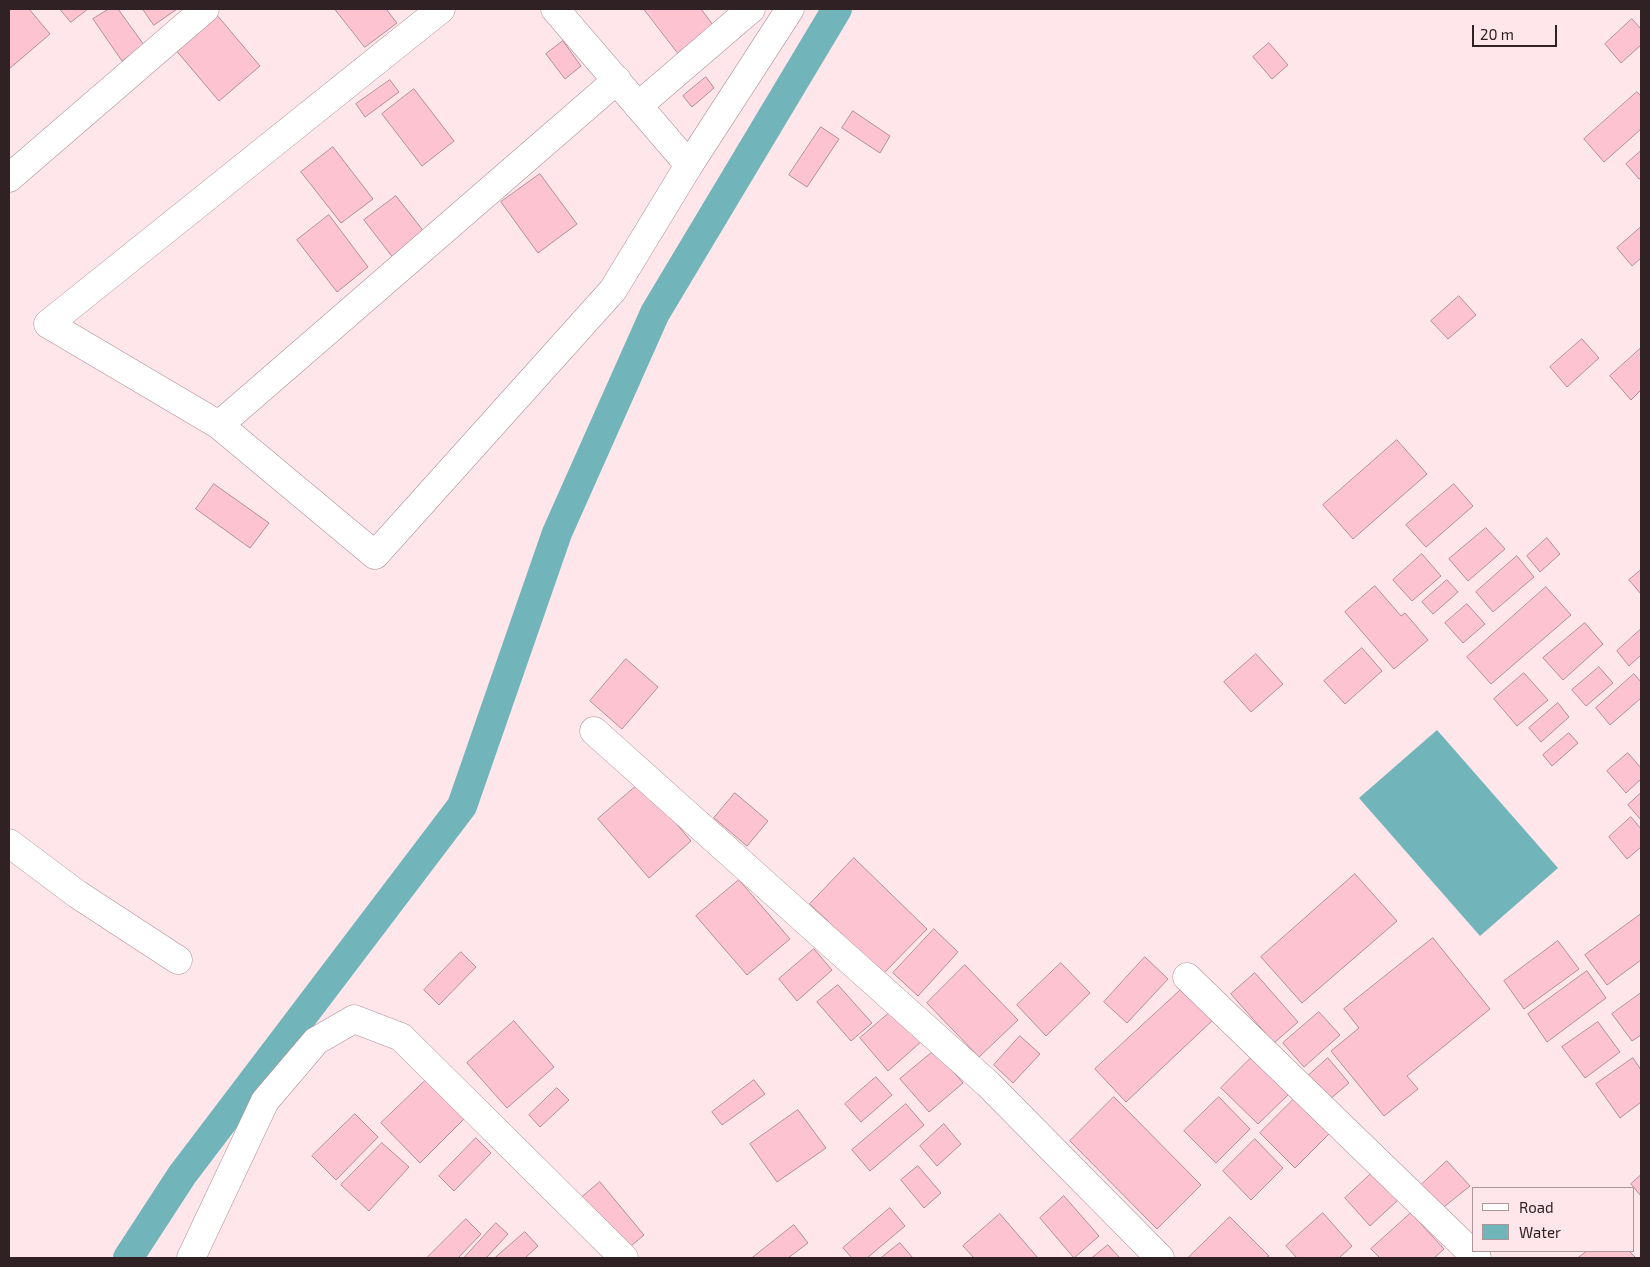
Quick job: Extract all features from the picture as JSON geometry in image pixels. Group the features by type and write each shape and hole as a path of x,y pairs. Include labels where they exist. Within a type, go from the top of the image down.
{"street":[{"path":"9,178 205,9"},
{"path":"441,9 48,324 219,425 375,555 613,290 790,9"},
{"path":"555,9 690,165"},
{"path":"638,106 751,9"},
{"path":"219,425 617,80"},
{"path":"594,731 988,1084 1160,1258"},
{"path":"9,843 77,894 178,960"},
{"path":"1187,978 1477,1258"},
{"path":"191,1258 265,1101 316,1041 354,1019 401,1037 624,1258"}],"water":[{"path":"1437,730 1558,868 1480,936 1359,798"}],"building":[{"path":"9,9 29,9 50,34 9,69"},
{"path":"60,9 88,9 71,22"},
{"path":"109,9 118,9 144,45 122,61 93,19"},
{"path":"143,9 177,9 154,25"},
{"path":"335,9 386,9 397,23 365,47"},
{"path":"644,9 701,9 713,25 678,53"},
{"path":"216,14 260,66 219,101 175,49"},
{"path":"1632,19 1641,29 1641,45 1621,63 1605,44"},
{"path":"563,41 581,66 565,79 546,54"},
{"path":"1269,43 1288,65 1272,79 1253,57"},
{"path":"706,77 714,88 692,107 683,96"},
{"path":"390,80 399,92 365,117 356,104"},
{"path":"414,89 454,141 422,166 382,114"},
{"path":"1637,92 1641,96 1641,129 1604,162 1584,139"},
{"path":"853,111 890,136 880,153 842,128"},
{"path":"821,127 839,139 807,187 789,175"},
{"path":"333,147 373,199 341,223 301,172"},
{"path":"1641,151 1641,178 1639,179 1626,164"},
{"path":"540,174 577,224 538,253 501,202"},
{"path":"396,196 436,247 404,272 364,220"},
{"path":"329,215 368,267 337,292 297,240"},
{"path":"1641,227 1641,258 1632,266 1617,248"},
{"path":"1459,296 1476,315 1448,339 1431,321"},
{"path":"1582,339 1599,358 1567,387 1550,367"},
{"path":"1640,349 1641,390 1631,400 1610,376"},
{"path":"1397,440 1427,474 1353,539 1323,505"},
{"path":"214,484 269,523 250,548 196,509"},
{"path":"1454,484 1473,506 1426,547 1406,525"},
{"path":"1486,528 1505,549 1468,581 1449,559"},
{"path":"1547,538 1560,554 1540,572 1527,556"},
{"path":"1422,554 1441,576 1412,601 1393,580"},
{"path":"1517,556 1534,577 1493,612 1476,592"},
{"path":"1641,570 1641,594 1629,580"},
{"path":"1447,580 1458,592 1433,614 1422,602"},
{"path":"1375,586 1401,616 1405,613 1428,640 1394,669 1345,612"},
{"path":"1546,587 1571,615 1491,684 1467,657"},
{"path":"1467,604 1485,624 1463,643 1445,623"},
{"path":"1585,623 1603,644 1563,680 1543,658"},
{"path":"1641,629 1641,655 1629,666 1617,651"},
{"path":"1362,648 1382,671 1345,704 1324,681"},
{"path":"1256,654 1283,684 1251,712 1224,682"},
{"path":"626,659 658,687 622,729 590,701"},
{"path":"1599,667 1613,683 1586,706 1572,690"},
{"path":"1524,673 1548,700 1517,726 1494,699"},
{"path":"1634,674 1641,682 1641,698 1610,725 1596,708"},
{"path":"1558,703 1569,717 1541,742 1529,728"},
{"path":"1569,733 1578,743 1552,766 1543,755"},
{"path":"1628,753 1641,768 1641,779 1626,793 1607,771"},
{"path":"641,782 691,841 649,878 598,819"},
{"path":"735,793 768,821 747,846 714,818"},
{"path":"1641,793 1641,820 1628,805"},
{"path":"1631,817 1641,829 1641,847 1627,859 1609,837"},
{"path":"854,858 927,929 883,974 810,904"},
{"path":"1355,874 1397,921 1302,1003 1261,957"},
{"path":"739,880 790,939 747,975 696,916"},
{"path":"1641,914 1641,960 1607,985 1585,955"},
{"path":"934,929 958,952 918,996 893,973"},
{"path":"1433,938 1490,1009 1407,1076 1418,1089 1384,1116 1331,1051 1359,1028 1344,1009"},
{"path":"1558,941 1579,969 1524,1009 1504,981"},
{"path":"814,949 832,970 797,1001 779,979"},
{"path":"461,952 476,967 439,1005 424,990"},
{"path":"1145,957 1168,979 1127,1023 1104,1002"},
{"path":"1061,963 1090,993 1046,1036 1017,1005"},
{"path":"965,965 1018,1020 979,1057 927,1003"},
{"path":"1587,971 1606,998 1547,1042 1528,1014"},
{"path":"1255,973 1298,1022 1274,1043 1231,994"},
{"path":"838,985 872,1023 851,1041 817,1002"},
{"path":"1185,986 1215,1018 1126,1102 1095,1069"},
{"path":"1641,993 1641,1035 1632,1041 1612,1014"},
{"path":"894,1009 922,1041 888,1071 860,1038"},
{"path":"1319,1012 1340,1035 1304,1067 1283,1043"},
{"path":"514,1021 554,1067 507,1108 467,1063"},
{"path":"1598,1022 1620,1052 1585,1078 1562,1047"},
{"path":"1020,1036 1040,1054 1013,1083 994,1065"},
{"path":"935,1050 963,1083 929,1112 900,1079"},
{"path":"1252,1057 1289,1094 1258,1124 1221,1088"},
{"path":"1328,1058 1349,1083 1329,1100 1308,1076"},
{"path":"1633,1058 1641,1070 1641,1102 1620,1118 1596,1084"},
{"path":"876,1077 892,1095 861,1122 845,1104"},
{"path":"427,1079 465,1118 420,1163 381,1123"},
{"path":"754,1080 765,1094 722,1125 712,1112"},
{"path":"557,1088 569,1100 540,1127 529,1115"},
{"path":"1297,1096 1332,1131 1295,1168 1260,1133"},
{"path":"1114,1097 1201,1185 1157,1229 1070,1141"},
{"path":"1219,1097 1250,1129 1216,1163 1184,1131"},
{"path":"906,1104 924,1125 870,1171 852,1150"},
{"path":"798,1110 826,1148 777,1182 750,1144"},
{"path":"355,1114 378,1137 336,1180 312,1156"},
{"path":"944,1124 961,1144 937,1166 920,1146"},
{"path":"476,1138 491,1153 454,1191 439,1176"},
{"path":"1255,1139 1283,1168 1251,1200 1223,1171"},
{"path":"382,1143 409,1167 369,1211 341,1185"},
{"path":"1447,1161 1470,1186 1440,1210 1420,1186"},
{"path":"918,1166 941,1193 924,1208 901,1180"},
{"path":"1372,1173 1398,1200 1370,1226 1345,1198"},
{"path":"1641,1175 1641,1196 1635,1187 1631,1184"},
{"path":"600,1182 644,1235 625,1251 581,1198"},
{"path":"1064,1196 1099,1236 1074,1258 1040,1218"},
{"path":"890,1208 905,1226 867,1258 852,1258 843,1248"},
{"path":"1323,1213 1352,1246 1339,1258 1297,1258 1286,1246"},
{"path":"1411,1213 1444,1249 1434,1258 1380,1258 1371,1249"},
{"path":"1000,1214 1038,1258 974,1258 963,1246"},
{"path":"1230,1217 1269,1256 1266,1258 1188,1258"},
{"path":"466,1219 481,1234 458,1258 429,1258 428,1257"},
{"path":"496,1223 508,1234 486,1258 464,1258"},
{"path":"794,1225 808,1243 788,1258 752,1258"},
{"path":"525,1232 538,1246 525,1258 495,1258"},
{"path":"900,1243 913,1258 881,1258"},
{"path":"1108,1245 1120,1258 1092,1258"},
{"path":"1586,1252 1630,1252 1636,1258 1578,1258"}],"waterway":[{"path":"128,1258 182,1175 462,806 557,533 655,313 837,9"}]}
